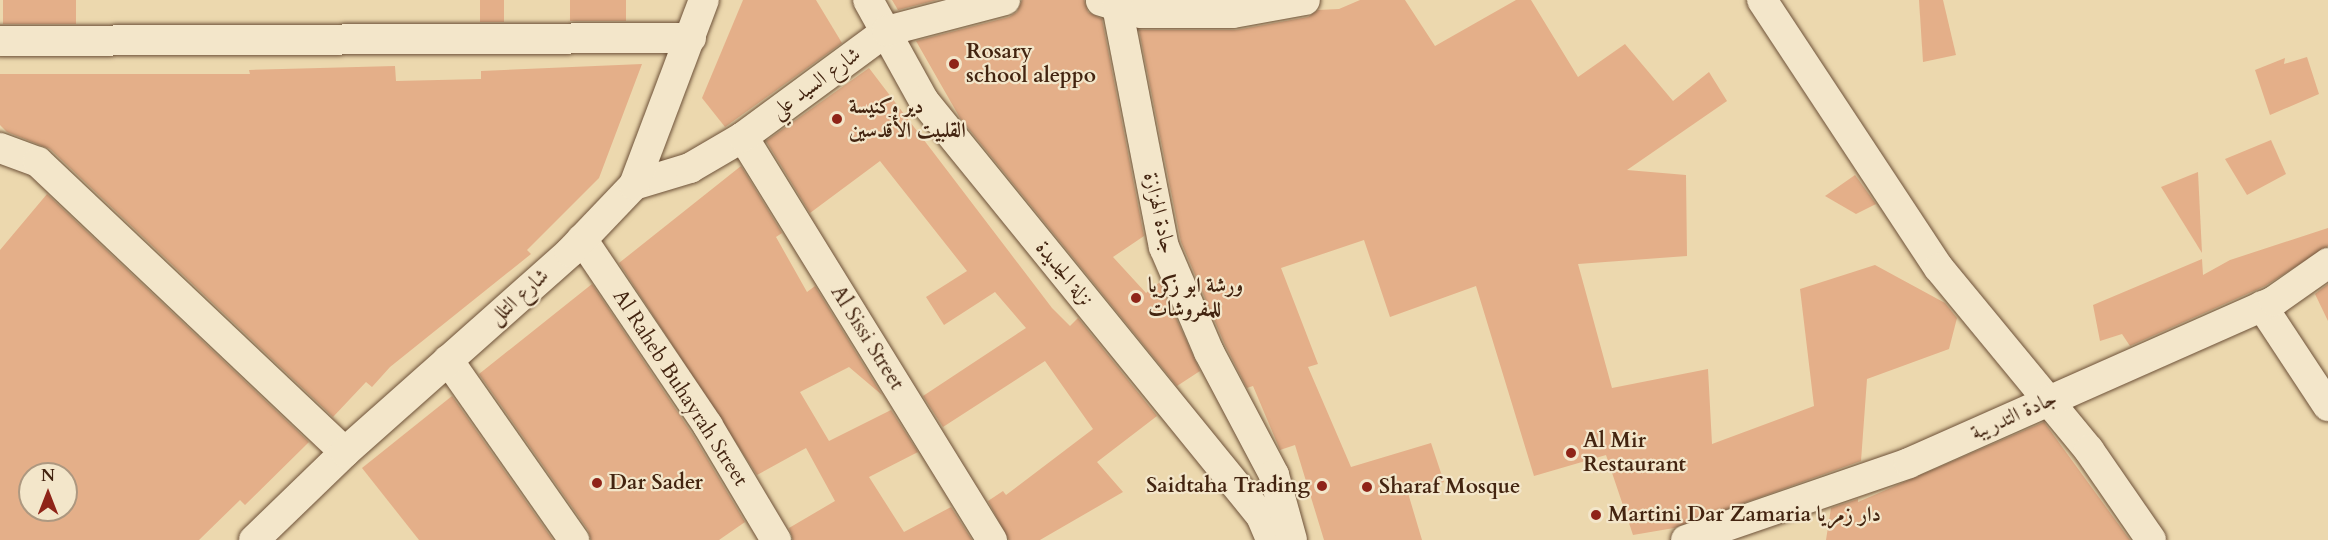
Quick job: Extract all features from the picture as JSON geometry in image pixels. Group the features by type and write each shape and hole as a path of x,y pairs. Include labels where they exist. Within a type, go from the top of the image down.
{"street":[{"name":"شارع التلل","path":"254,540 345,452 582,239 634,185 704,0"},
{"name":"نزلة الجديدة","path":"868,0 924,101 1262,516 1271,540"},
{"name":"شارع السيد علي","path":"634,185 690,168 743,137 887,31 1005,0"},
{"path":"1108,3 1141,13 1233,13 1305,0"},
{"path":"1762,0 1939,268 2089,450 2151,540"},
{"name":"جادة الهزازة","path":"1108,3 1164,248 1209,352 1274,475 1292,540"},
{"path":"0,41 691,38"},
{"name":"Al Sissi Street","path":"743,137 992,540"},
{"path":"0,148 38,162 345,452"},
{"name":"Al Raheb Buhayrah Street","path":"582,239 708,426 776,540"},
{"name":"جادة التدريبة","path":"1686,540 1909,463 2262,306 2328,263"},
{"path":"2262,306 2328,406"},
{"path":"448,360 574,540"}],"building":[{"path":"3,0 76,0 76,24 3,24"},
{"path":"480,0 504,0 504,22 480,22"},
{"path":"570,0 626,0 626,21 570,21"},
{"path":"743,0 816,0 842,43 725,127 702,98"},
{"path":"892,0 937,0 898,10"},
{"path":"1022,0 1084,0 1088,12 1102,19 1144,236 1113,257 1146,293 1160,282 1200,371 1177,386 960,118 916,41 1009,17 1017,12"},
{"path":"1360,0 1405,0 1435,46 1516,0 1531,0 1578,77 1625,44 1673,101 1709,72 1727,101 1627,170 1686,175 1687,256 1578,264 1612,388 1708,369 1712,444 1814,406 1800,289 1875,265 1945,303 1957,318 1949,349 1867,379 1861,461 1674,528 1633,535 1606,455 1534,476 1476,286 1390,317 1364,240 1281,268 1318,364 1308,367 1351,467 1431,443 1444,482 1408,493 1422,540 1324,540 1295,445 1280,450 1253,386 1247,388 1225,345 1181,242 1139,30 1236,30 1308,17 1318,10 1339,9"},
{"path":"1919,0 1943,0 1956,55 1923,62"},
{"path":"2307,57 2319,94 2270,115 2255,70 2285,58 2284,64"},
{"path":"642,64 599,178 527,250 531,254 390,367 372,387 366,382 333,417 50,149 7,132 0,125 0,74 250,74 249,70 395,66 396,81 481,79 481,71"},
{"path":"869,68 1052,308 1070,326 1078,318 1157,416 1097,462 1123,492 1040,540 1009,540 988,501 1003,491 1006,495 1093,429 1045,361 943,427 923,396 1026,328 995,292 944,325 926,297 967,271 880,161 810,213 766,141"},
{"path":"2271,140 2286,174 2247,195 2225,159"},
{"path":"741,166 782,233 776,237 807,292 815,286 882,395 849,367 800,392 829,441 891,410 918,452 869,477 904,532 951,507 972,540 793,540 789,528 835,501 806,448 757,475 619,263"},
{"path":"2198,172 2202,253 2161,187"},
{"path":"1855,175 1876,204 1856,214 1825,196"},
{"path":"47,194 309,442 245,505 240,500 199,540 0,540 0,250"},
{"path":"2328,228 2328,246 2265,286 2130,346 2122,334 2100,341 2093,305 2202,259 2203,275 2230,260"},
{"path":"592,284 693,435 745,522 719,540 591,540 588,530 479,374"},
{"path":"2328,284 2328,321 2315,294"},
{"path":"452,396 553,540 419,540 362,468"},
{"path":"2044,422 2130,540 1826,540 1831,508 1858,499 1858,502"}],"place":[{"name":"Rosary school aleppo","path":"954,64"},
{"name":"دير وكنيسة القلبيت الأقدسين","path":"837,119"},
{"name":"ورشة ابو زكريا للمفروشات","path":"1136,298"},
{"name":"Al Mir Restaurant","path":"1571,453"},
{"name":"Dar Sader","path":"597,483"},
{"name":"Saidtaha Trading","path":"1322,486"},
{"name":"Sharaf Mosque","path":"1367,487"},
{"name":"Martini Dar Zamaria دار زمريا","path":"1596,515"}]}
